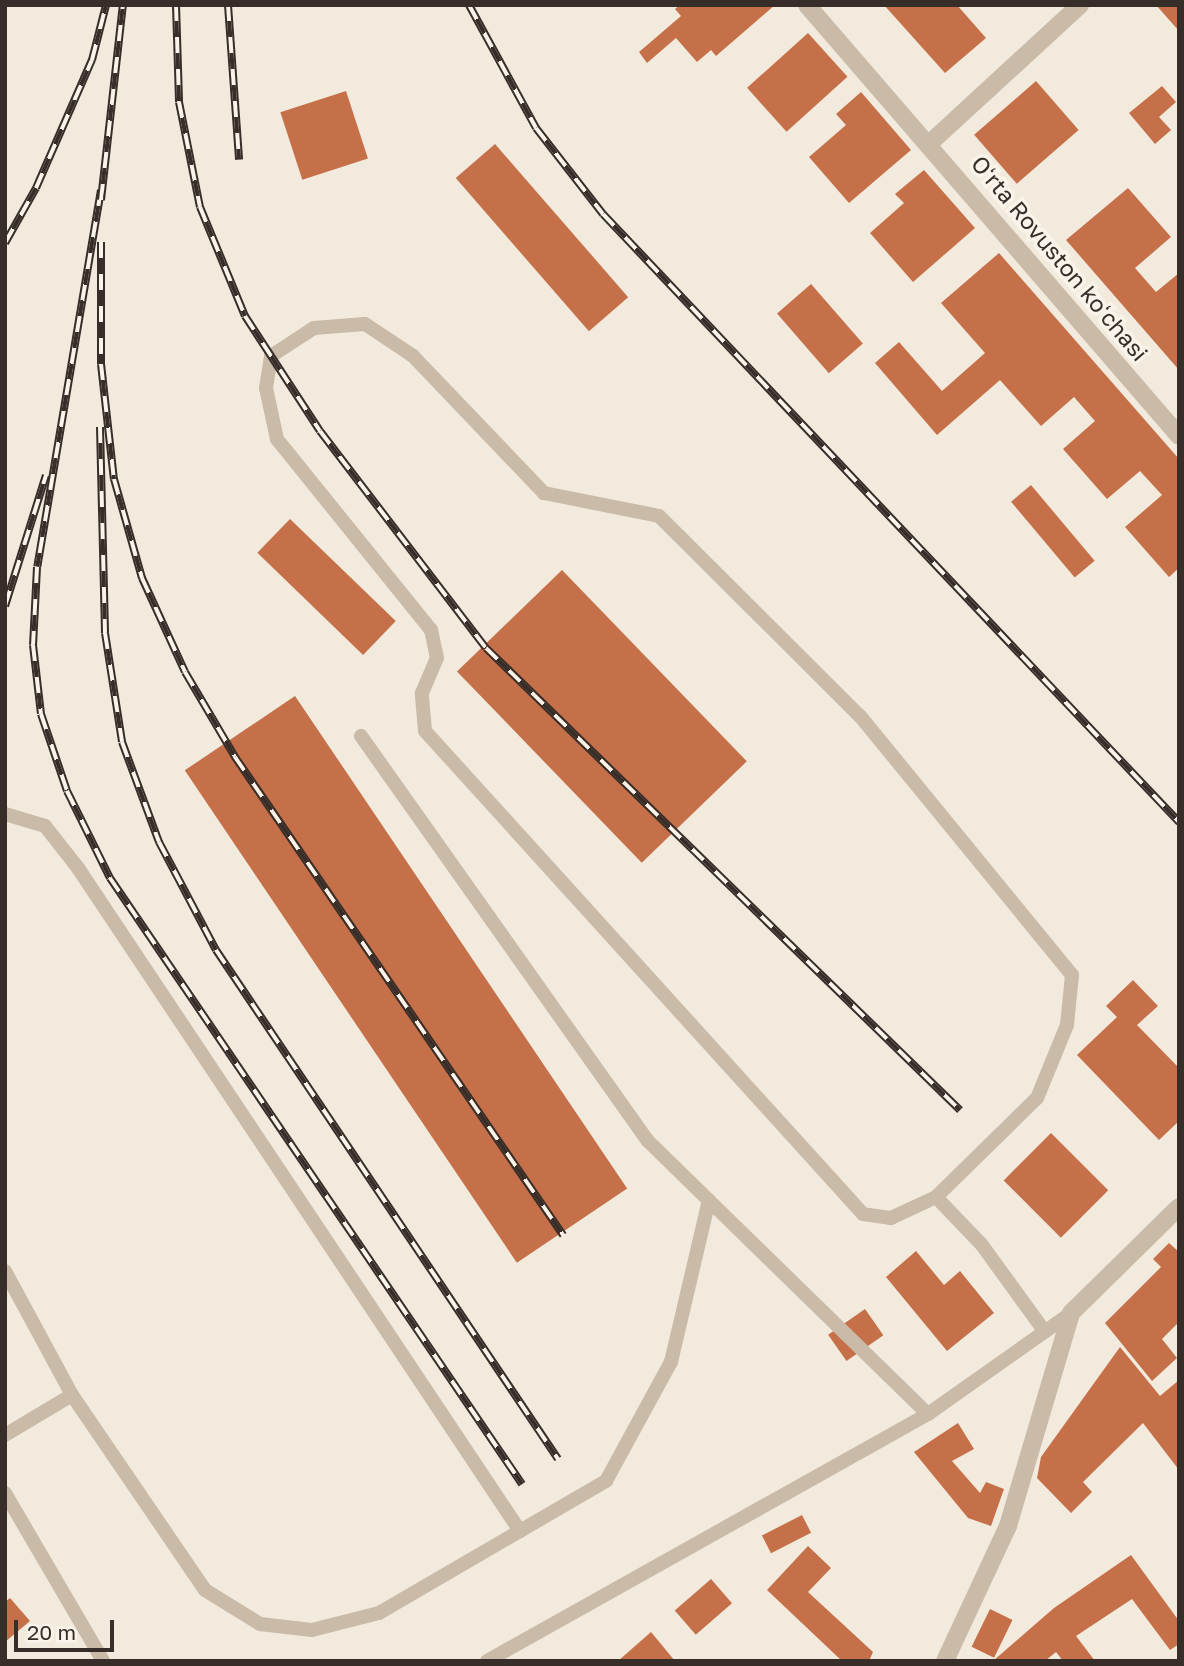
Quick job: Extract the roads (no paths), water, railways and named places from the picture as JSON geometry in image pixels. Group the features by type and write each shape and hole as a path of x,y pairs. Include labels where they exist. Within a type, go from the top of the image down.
{"street":[{"name":"Oʻrta Rovuston koʻchasi","path":"807,5 930,143 1179,436"},
{"path":"930,143 1080,5"},
{"path":"945,1661 1008,1526 1071,1313 1179,1207"}],"lane":[{"path":"365,324 413,356 544,493 659,516 860,716 1072,975 1067,1025 1037,1098 936,1197 891,1218 863,1214 425,731 422,692 437,658 431,630 277,439 266,388 271,356 314,328 365,324"},
{"path":"361,736 648,1141 928,1414"},
{"path":"5,814 45,826 78,868 520,1531"},
{"path":"936,1197 982,1245 1045,1332"},
{"path":"5,1271 72,1395 205,1590 260,1624 312,1630 379,1613 606,1481 671,1362 709,1200"},
{"path":"487,1661 928,1414 1071,1313"},
{"path":"5,1435 72,1395"},
{"path":"5,1493 103,1661"}],"railway":[{"path":"5,243 36,188 92,60 106,5"},
{"path":"101,200 123,5"},
{"path":"176,5 179,102 200,207 245,316 320,431 486,648 960,1110"},
{"path":"228,5 239,160"},
{"path":"469,5 536,128 603,214 1179,822"},
{"path":"101,190 37,567 33,645 41,714 67,791 110,878 522,1484"},
{"path":"101,242 101,364 114,479 142,578 185,672 235,757 563,1235"},
{"path":"100,427 105,633 122,742 159,842 216,950 558,1459"},
{"path":"5,606 46,475"}]}
